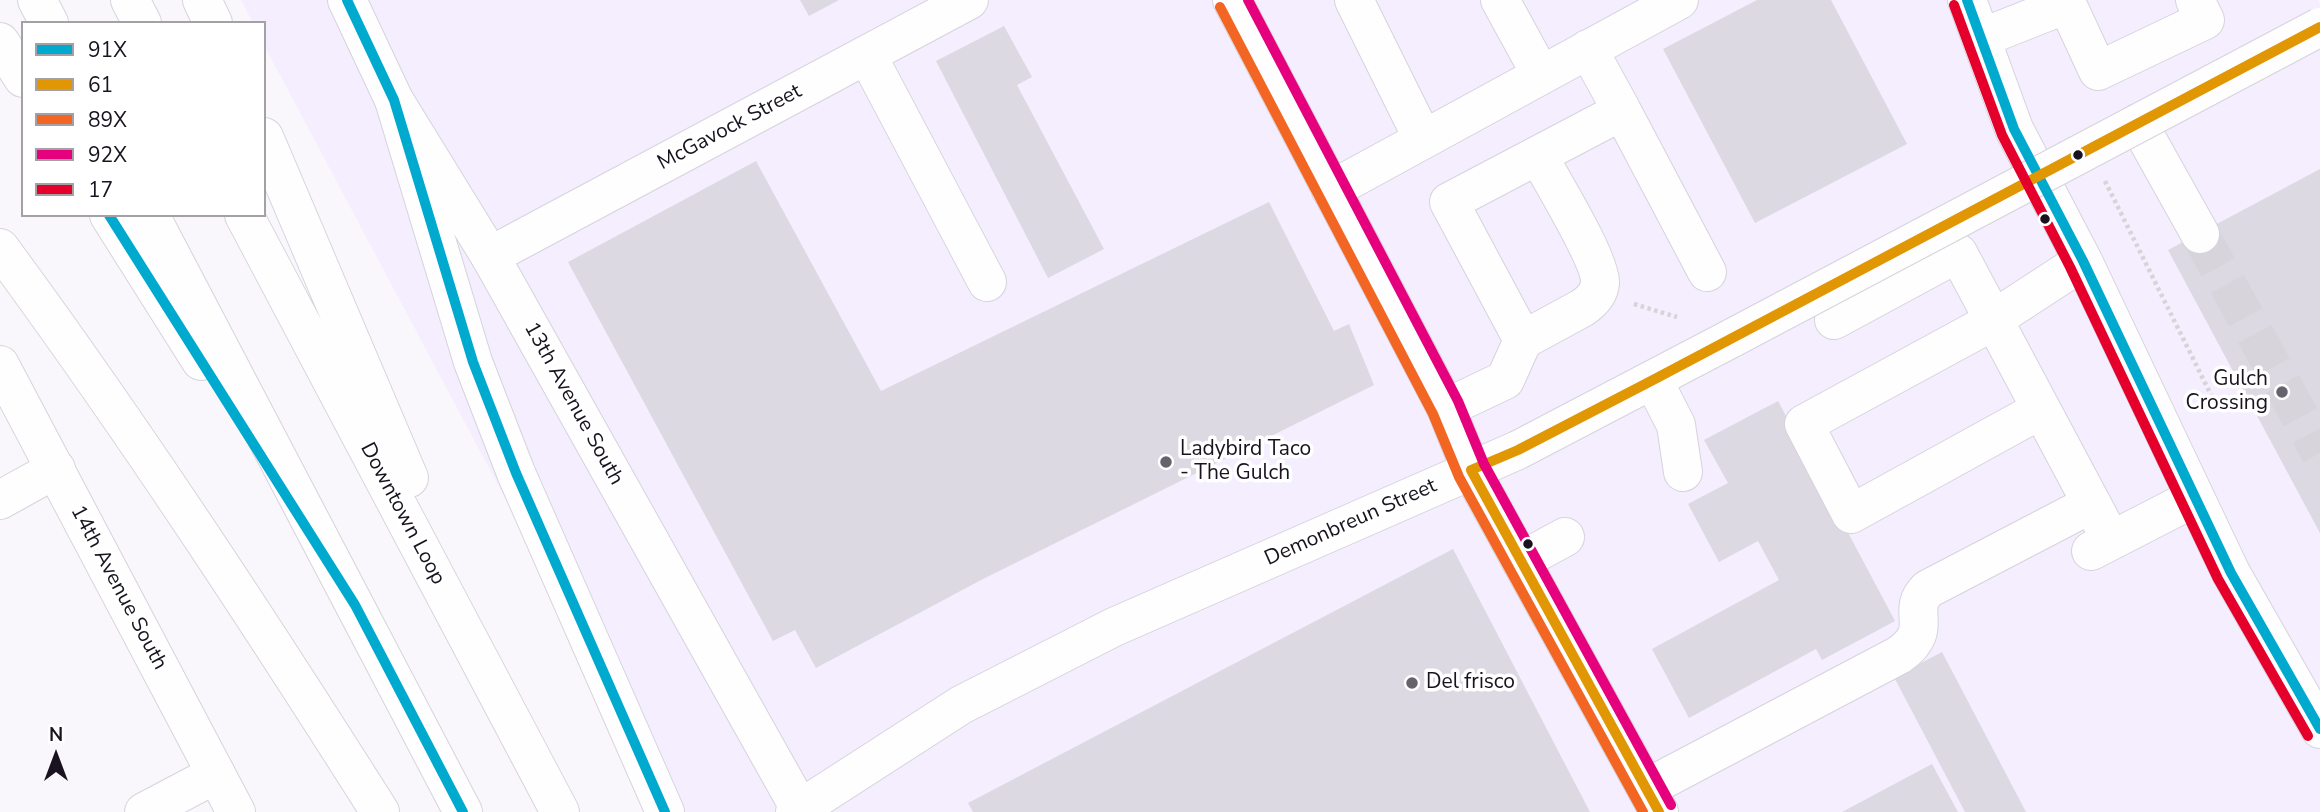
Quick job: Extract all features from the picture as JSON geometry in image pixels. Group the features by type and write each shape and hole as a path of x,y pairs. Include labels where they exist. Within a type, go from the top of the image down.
{"main road":[{"path":"37,0 48,21"},
{"path":"130,0 141,21"},
{"path":"202,0 213,21"},
{"name":"13th Avenue South","path":"347,0 394,100 490,256 799,811"},
{"name":"McGavock Street","path":"490,256 967,0"},
{"path":"1232,0 1446,408 1471,470 1653,800 1910,647 1919,636 1918,607 1928,589 2091,504"},
{"path":"1354,0 1423,139"},
{"path":"1500,0 1541,75"},
{"path":"1331,190 1679,0"},
{"path":"1967,0 2014,129 2083,261 2231,573 2320,729"},
{"path":"1981,38 2066,2 2098,71 2204,20 2195,0"},
{"name":"Demonbreun Street","path":"799,811 961,705 1114,627 1518,450 2320,27"},
{"path":"0,42 21,75"},
{"path":"1588,49 1707,272"},
{"path":"867,55 987,282"},
{"path":"394,100 473,362 516,473 665,812"},
{"path":"1523,340 1449,202 1622,111"},
{"path":"2138,123 2200,234"},
{"path":"266,142 511,718"},
{"path":"1446,408 1505,380 1523,340 1582,309 1598,293 1600,282 1594,259 1538,155"},
{"path":"110,217 355,605"},
{"path":"151,217 463,812"},
{"name":"Downtown Loop","path":"245,217 561,812"},
{"path":"0,248 59,328 294,676 380,812"},
{"path":"1833,320 1958,253 2091,504 2101,546 2194,498"},
{"path":"2040,410 1851,514 1804,424 1992,320 2083,261"},
{"name":"14th Avenue South","path":"0,365 236,812"},
{"path":"1653,380 1676,425 1683,472"},
{"path":"0,500 56,469"},
{"path":"1521,561 1565,537"},
{"path":"144,812 216,774"}],"path":[{"path":"2089,149 2216,403"},
{"path":"1598,293 1677,317"}],"shaded area":[{"path":"241,0 2318,0 2320,812 672,812 266,49 266,21 252,21"}],"building":[{"path":"800,0 839,0 809,16"},
{"path":"1757,0 1831,0 1907,144 1755,223 1663,49"},
{"path":"1004,26 1032,77 1017,85 1104,249 1048,278 936,61"},
{"path":"756,161 881,391 1269,202 1334,331 1349,324 1374,385 983,579 816,668 795,630 773,641 568,262"},
{"name":"Gulch Crossing","path":"2320,169 2320,533 2168,250"},
{"path":"1778,401 1895,621 1822,660 1816,649 1689,718 1652,649 1779,580 1758,541 1719,562 1688,504 1728,483 1704,440"},
{"path":"1453,549 1590,812 973,812 968,803"},
{"path":"1942,652 2026,812 1965,812 1894,677"},
{"path":"1932,764 1958,812 1842,812"}],"tunnel":[{"path":"2200,234 2320,453"}],"transit line":[{"name":"91X","path":"347,0 394,100 473,362 516,473 665,812"},
{"name":"92X","path":"1248,0 1458,401 1484,464 1671,805"},
{"name":"91X","path":"1967,0 2014,129 2083,261 2231,573 2320,729"},
{"name":"17","path":"1954,5 2002,135 2070,267 2218,579 2308,736"},
{"name":"89X","path":"1220,7 1433,414 1459,477 1643,812"},
{"name":"61","path":"1659,812 1471,470 1518,450 1653,380 2320,27"},
{"name":"91X","path":"110,217 355,605 463,812"}],"place":[{"name":"Gulch Crossing","path":"2282,392"},
{"name":"Ladybird Taco - The Gulch","path":"1166,462"},
{"name":"Del frisco","path":"1412,683"}]}
